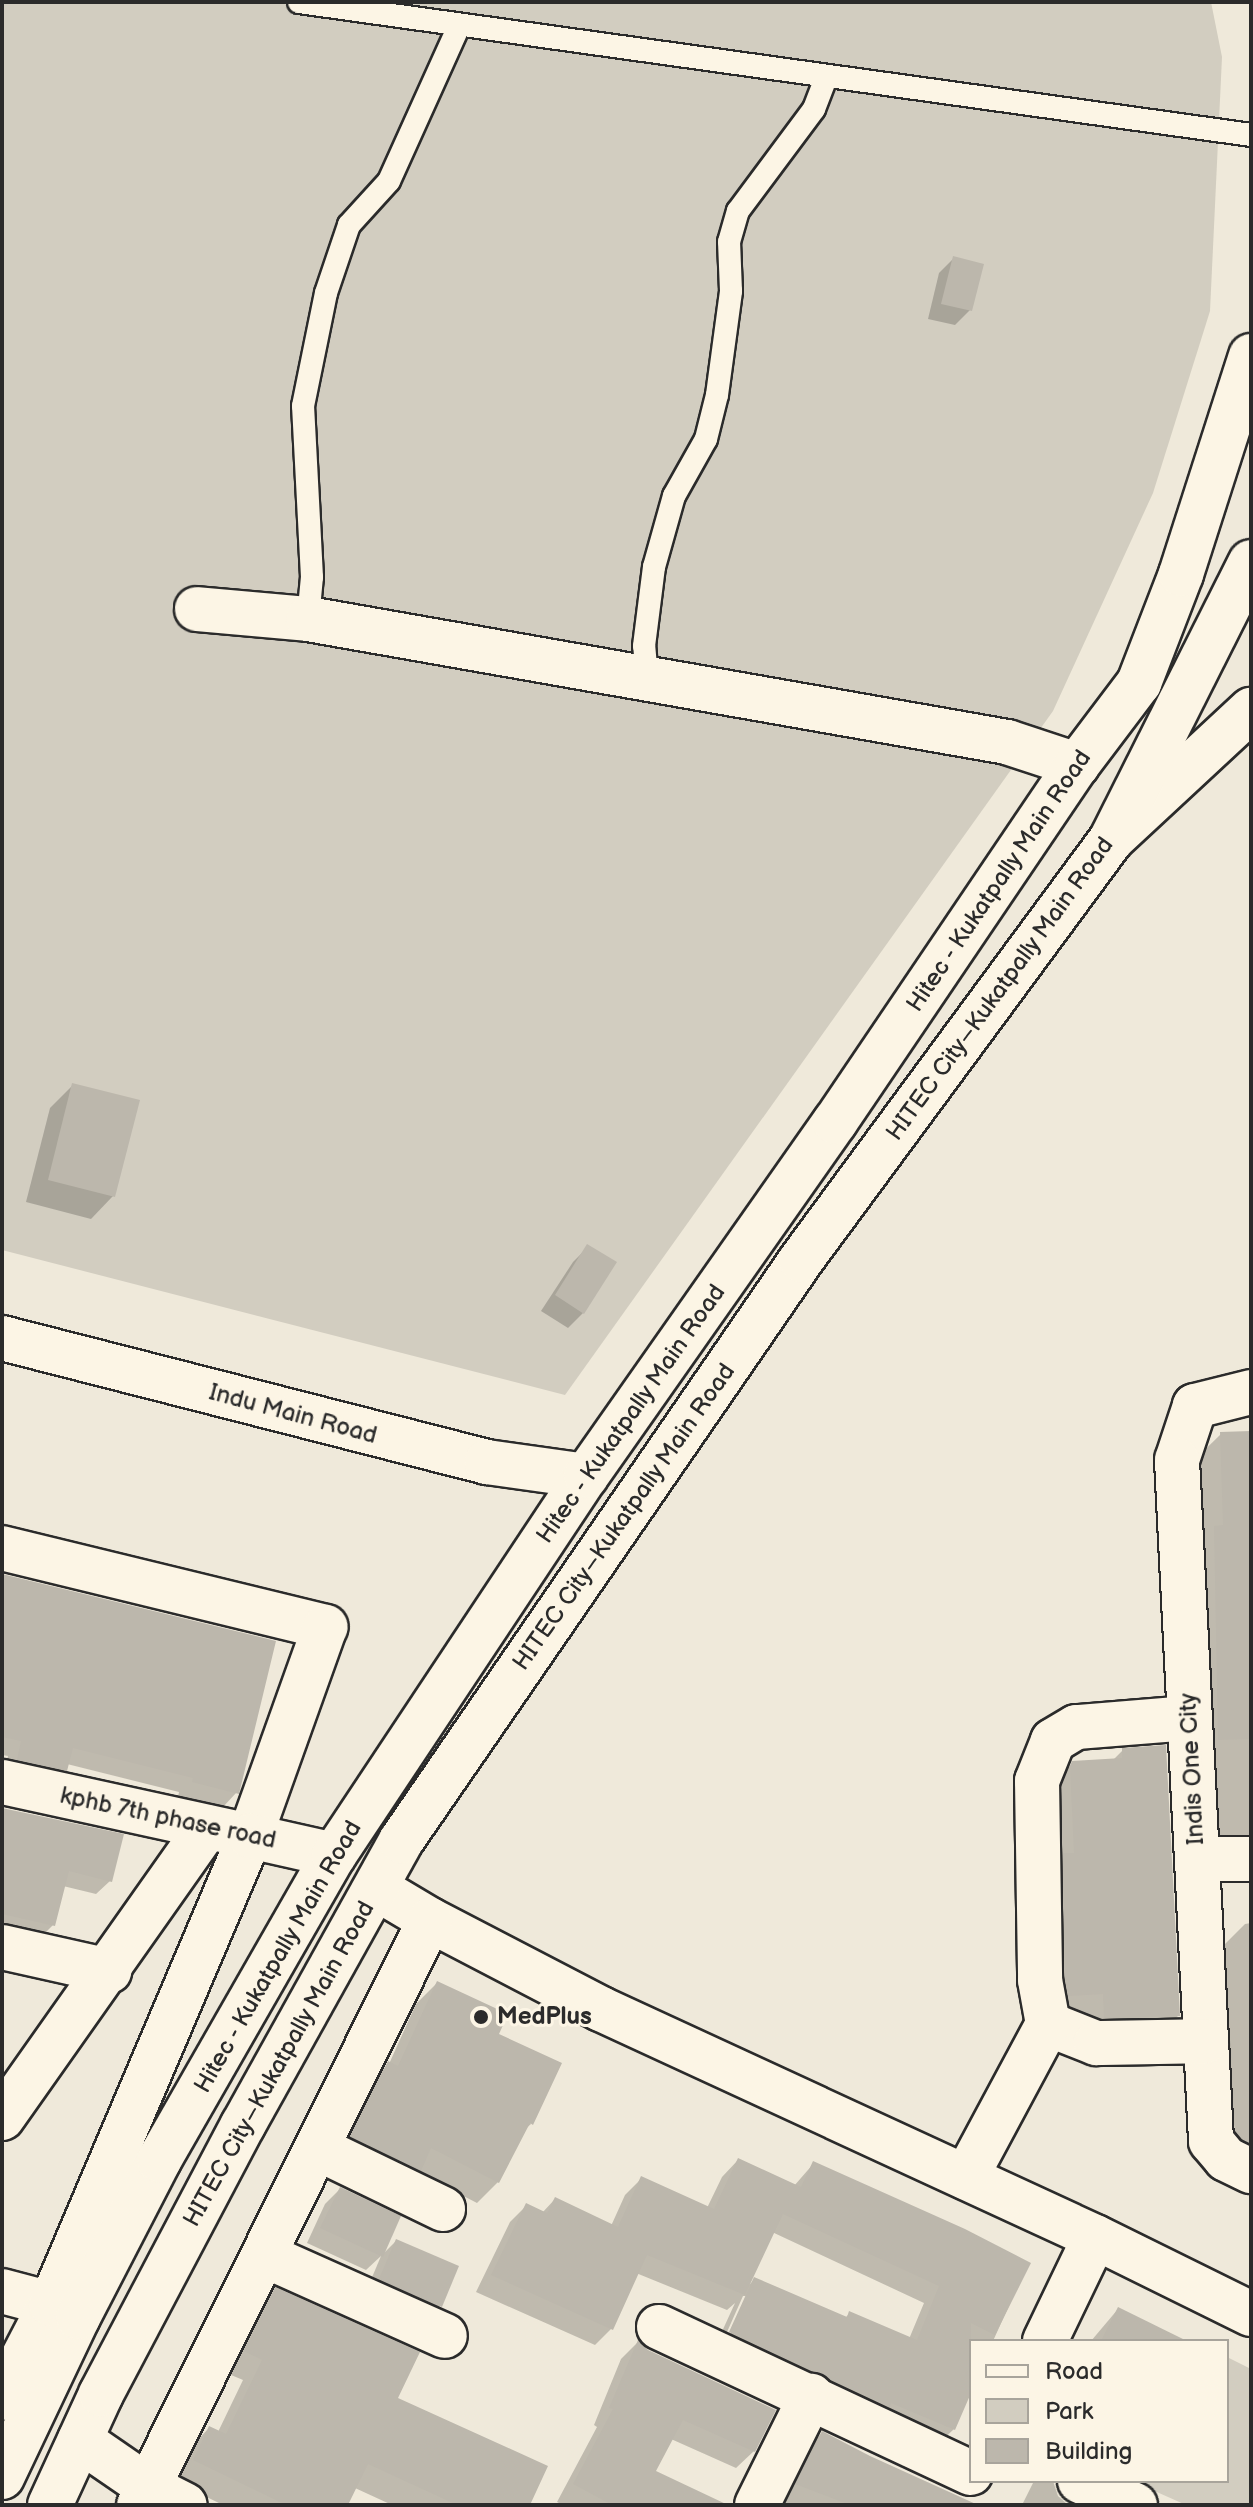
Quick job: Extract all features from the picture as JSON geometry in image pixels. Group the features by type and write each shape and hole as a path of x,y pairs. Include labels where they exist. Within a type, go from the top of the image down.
{"street":[{"name":"Hitec - Kukatpally Main Road","path":"2,2475 78,2317 159,2160 334,1855 586,1476 835,1122 1077,765 1139,683 1181,574 1251,356"},
{"name":"HITEC City–Kukatpally Main Road","path":"50,2505 80,2440 243,2125 401,1841 801,1260 1111,840 1251,562"},
{"path":"197,609 308,619 647,678 1007,742 1077,765"},
{"path":"1111,840 1251,710"},
{"name":"Indu Main Road","path":"2,1338 487,1462 586,1476"},
{"name":"Indis One City","path":"1251,1392 1195,1406 1177,1460 1211,2141 1226,2159 1251,2171"},
{"path":"2,1548 325,1627 250,1836 51,2304 2,2398"},
{"path":"966,2177 1048,2024 1040,1980 1037,1781 1053,1741 1076,1727 1189,1718"},
{"name":"kphb 7th phase road","path":"2,1782 334,1855"},
{"path":"2,2118 109,1971 207,1827"},
{"path":"1197,1859 1251,1859"},
{"path":"376,1888 430,1920 601,2009 1095,2237 1251,2314"},
{"path":"80,2440 157,2499 264,2255 430,1920"},
{"path":"2,1947 109,1971"},
{"path":"1048,2024 1096,2043 1206,2041"},
{"path":"317,2148 443,2209"},
{"path":"1046,2339 1095,2237"},
{"path":"264,2255 445,2336"},
{"path":"2,2291 51,2304"},
{"path":"659,2327 969,2472"},
{"path":"757,2505 811,2396"},
{"path":"968,2505 977,2483"},
{"path":"1085,2483 1135,2505"}],"lane":[{"path":"299,2 1251,135"},
{"path":"308,619 312,577 303,406 326,293 349,225 389,181 459,26"},
{"path":"647,678 644,646 654,567 674,496 706,439 717,395 731,291 729,242 738,211 814,109 826,77"}],"green space":[{"path":"2,2 1211,2 1222,57 1210,311 1153,493 1053,711 565,1395 2,1250"},
{"path":"1229,2358 1251,2369 1251,2505 1186,2505 1136,2483 1229,2483"}],"building":[{"path":"953,256 984,264 972,311 941,304"},
{"path":"72,1083 140,1100 115,1197 48,1180"},
{"path":"587,1244 617,1262 584,1314 555,1295"},
{"path":"1251,1431 1251,1739 1218,1740 1214,1526 1223,1525 1220,1432"},
{"path":"2,1574 276,1641 239,1794 192,1782 193,1778 73,1748 67,1771 17,1760 21,1741 2,1737"},
{"path":"1166,1745 1180,2016 1104,2018 1103,1994 1068,1996 1065,1978 1063,1853 1074,1853 1070,1766 1072,1761 1122,1758 1122,1748"},
{"path":"2,1808 124,1834 112,1882 69,1871 55,1926 2,1914"},
{"path":"437,1981 508,2014 499,2034 562,2063 533,2125 530,2123 499,2183 431,2148 421,2171 350,2136 388,2061 398,2066"},
{"path":"738,2158 801,2187 813,2161 965,2229 1031,2263 995,2335 971,2323 969,2398 955,2430 891,2403 890,2407 729,2332 754,2277 847,2317 849,2311 917,2340 939,2286 783,2214 745,2295 647,2255 613,2330 491,2275 526,2203 547,2213 555,2197 618,2227 641,2176 714,2209"},
{"path":"340,2187 401,2216 383,2257 320,2228"},
{"path":"396,2239 459,2266 442,2307 379,2279"},
{"path":"275,2287 420,2352 398,2398 548,2466 530,2505 457,2505 368,2464 348,2505 286,2505 193,2460 209,2426 226,2434 262,2360 244,2351"},
{"path":"1118,2307 1183,2339 1102,2339"},
{"path":"638,2340 648,2350 776,2410 755,2452 683,2420 656,2471 728,2505 612,2505 573,2484 613,2409 609,2408"},
{"path":"822,2431 978,2505 850,2505 795,2484"}],"place":[{"name":"MedPlus","path":"481,2017"}]}
